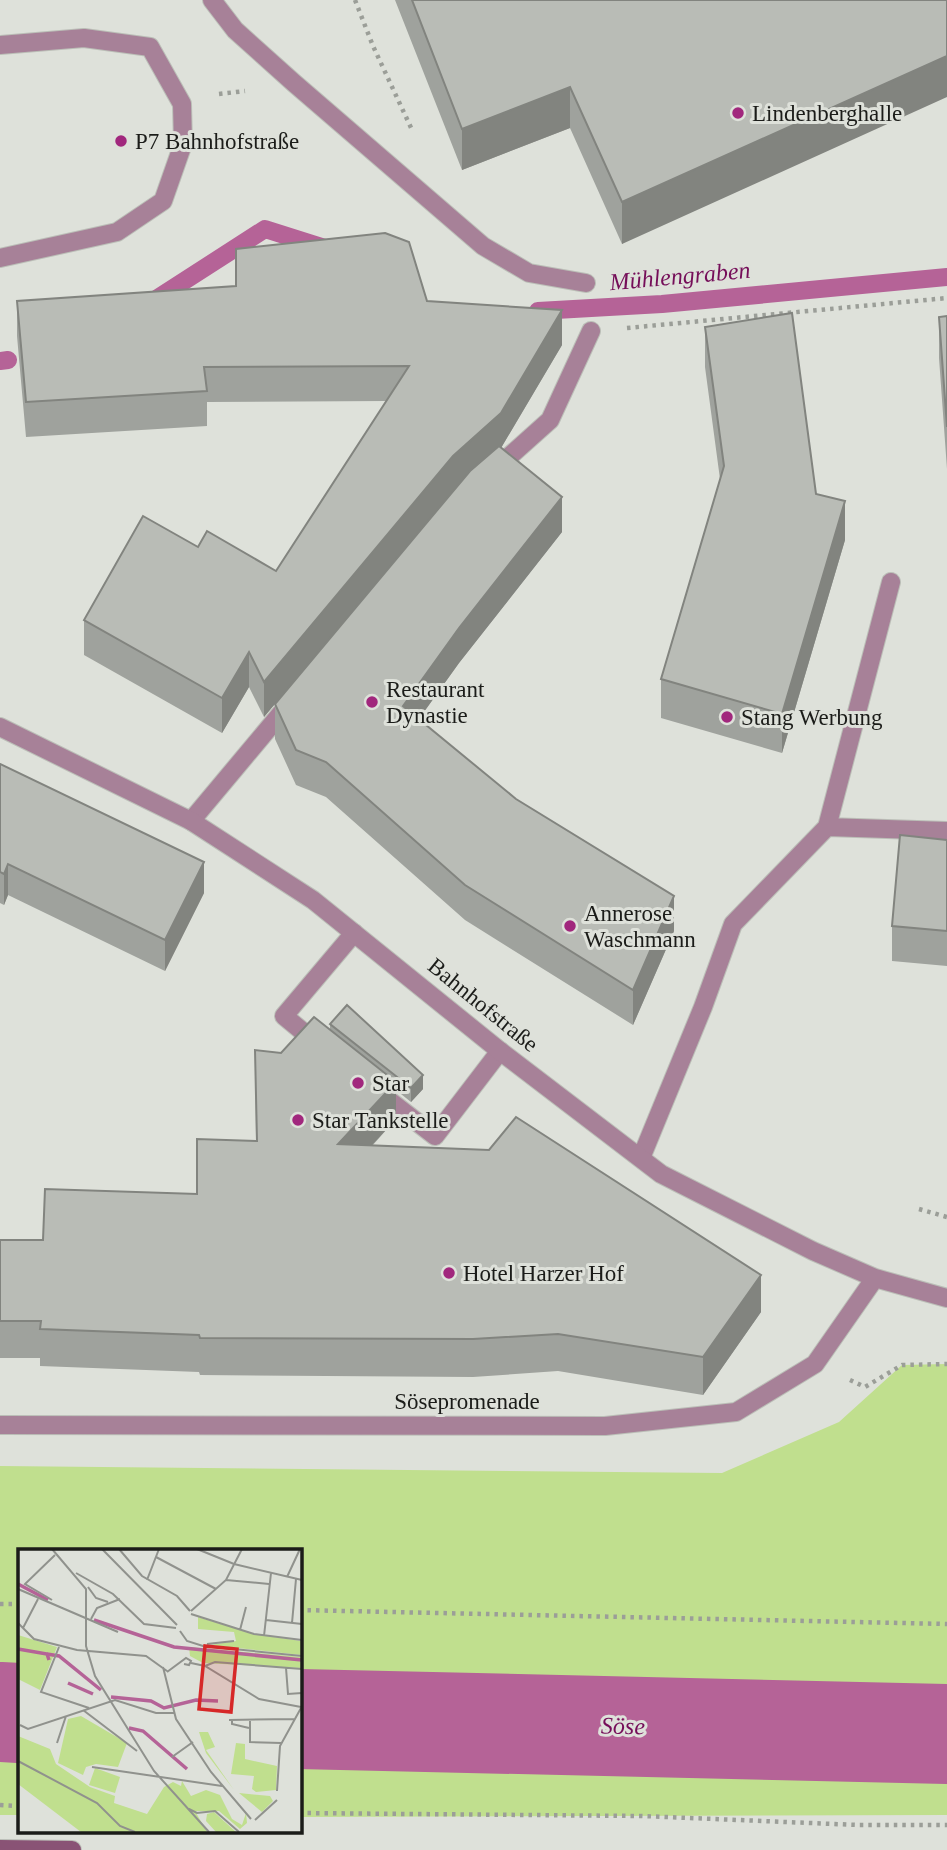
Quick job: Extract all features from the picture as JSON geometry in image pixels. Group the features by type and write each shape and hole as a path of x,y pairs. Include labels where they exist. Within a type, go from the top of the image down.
{"main road":[{"path":"0,1849 72,1850"}],"street":[{"path":"212,0 236,30 294,83 483,246 529,273 586,283"},
{"path":"0,45 84,37 150,47 183,104 183,144 163,201 117,232 0,258"},
{"path":"481,481 550,420 591,331"},
{"path":"641,1158 688,1045 733,924 827,827 891,582"},
{"path":"191,821 296,696"},
{"name":"Bahnhofstraße","path":"0,727 191,821 313,900 500,1051 661,1174 813,1251 875,1278 947,1298"},
{"path":"827,827 947,831"},
{"path":"332,1055 284,1016 354,933"},
{"path":"361,1079 435,1136 500,1051"},
{"name":"Sösepromenade","path":"0,1425 605,1426 736,1412 815,1364 875,1278"}],"path":[{"path":"355,0 416,140"},
{"path":"591,331 947,298"},
{"path":"919,1209 947,1217"},
{"path":"815,1364 865,1387 902,1365 947,1364"},
{"path":"0,1604 18,1604"},
{"path":"301,1610 947,1625"},
{"path":"0,1805 18,1806"},
{"path":"301,1812 642,1816 858,1825 947,1825"}],"green space":[{"path":"947,1364 947,1815 301,1817 301,1549 18,1549 18,1815 0,1815 0,1466 722,1473 839,1422 902,1365"}],"building":[{"name":"Lindenberghalle","path":"412,0 947,0 947,56 622,202 570,87 462,129"},
{"path":"385,233 409,242 427,301 562,310 501,413 453,456 264,682 249,652 222,698 84,620 143,516 198,547 207,531 276,571 409,366 204,367 207,391 26,402 17,301 236,286 236,249"},
{"path":"792,313 816,494 845,501 782,714 661,679 724,466 705,327"},
{"path":"947,316 947,427 939,317"},
{"path":"499,446 562,497 459,628 403,706 516,799 674,896 633,990 465,885 326,762 296,750 275,704 470,471"},
{"path":"0,764 204,862 165,940 8,864 4,874 0,872"},
{"path":"900,835 947,840 947,931 892,926"},
{"path":"347,1005 423,1075 411,1088 330,1024"},
{"path":"314,1017 396,1082 338,1144 489,1150 516,1117 761,1275 703,1357 558,1334 473,1339 200,1338 199,1335 40,1329 41,1321 0,1321 0,1240 43,1240 45,1189 197,1194 197,1139 257,1141 255,1050 281,1053"}],"waterway":[{"name":"Mühlengraben","path":"150,303 265,229 325,248"},
{"name":"Mühlengraben","path":"538,311 662,304 947,277"},
{"name":"Mühlengraben","path":"0,361 8,360"},
{"name":"Söse","path":"0,1712 18,1713"},
{"name":"Söse","path":"301,1719 947,1734"}],"place":[{"name":"Lindenberghalle","path":"738,113"},
{"name":"P7 Bahnhofstraße","path":"121,141"},
{"name":"Restaurant Dynastie","path":"372,702"},
{"name":"Stang Werbung","path":"727,717"},
{"name":"Annerose Waschmann","path":"570,926"},
{"name":"Star","path":"358,1083"},
{"name":"Star Tankstelle","path":"298,1120"},
{"name":"Hotel Harzer Hof","path":"449,1273"}]}
